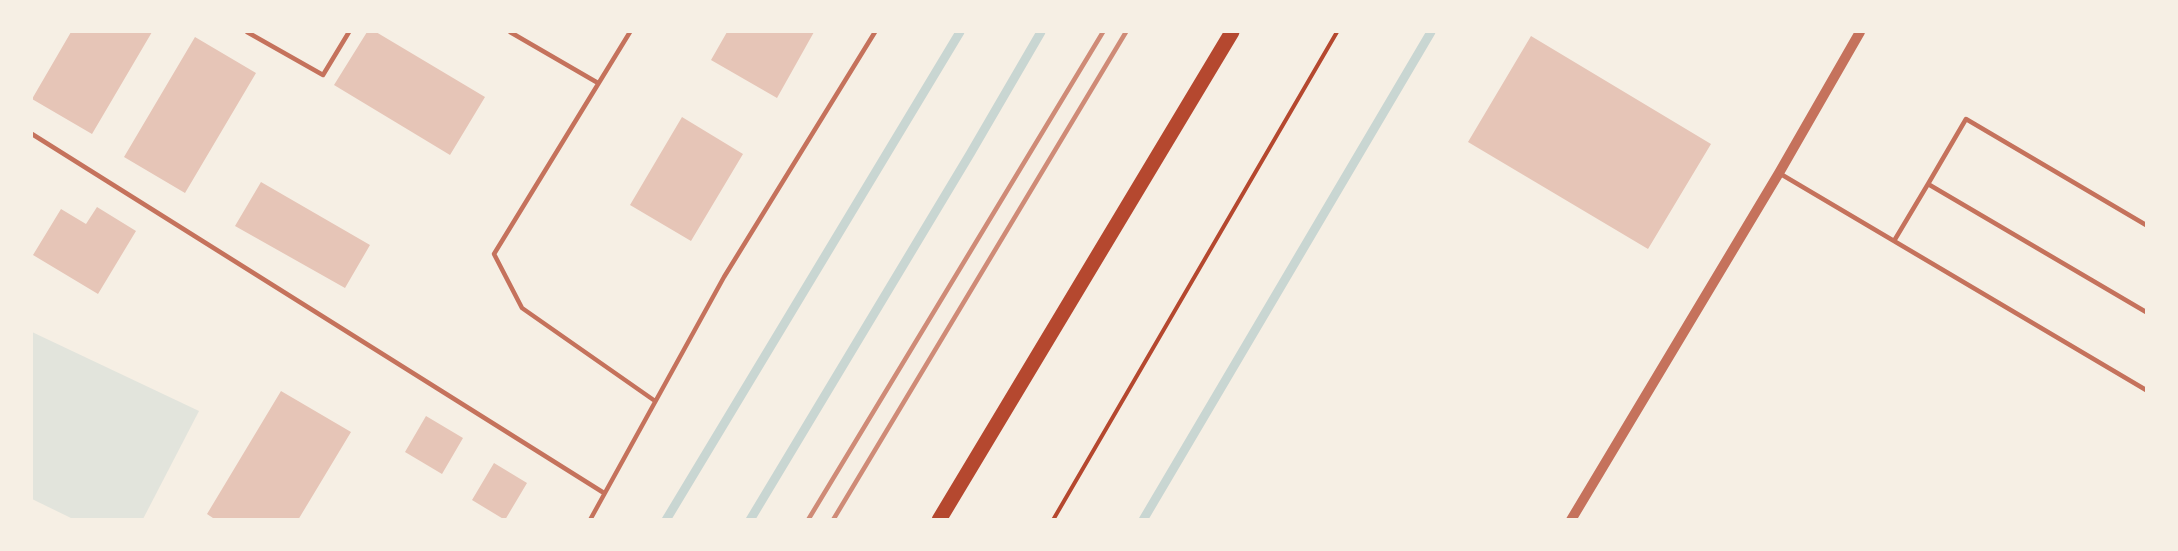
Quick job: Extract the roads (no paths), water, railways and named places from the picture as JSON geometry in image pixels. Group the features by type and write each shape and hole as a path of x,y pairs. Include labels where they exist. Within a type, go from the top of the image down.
{"main road":[{"path":"939,519 1232,32"}],"street":[{"path":"1571,519 1779,173 1860,32"}],"lane":[{"path":"247,32 323,75 349,32"},
{"path":"510,32 598,83"},
{"path":"630,32 494,254 522,308 655,401"},
{"path":"590,519 724,278 875,32"},
{"path":"1894,241 1966,119 2146,225"},
{"path":"32,134 604,493"},
{"path":"1779,173 2146,390"},
{"path":"1928,184 2146,312"}],"waterway":[{"path":"666,520 960,32"},
{"path":"750,520 1041,32"},
{"path":"1143,520 1431,32"}],"railway":[{"path":"808,520 1103,32"},
{"path":"833,520 1126,32"}]}
